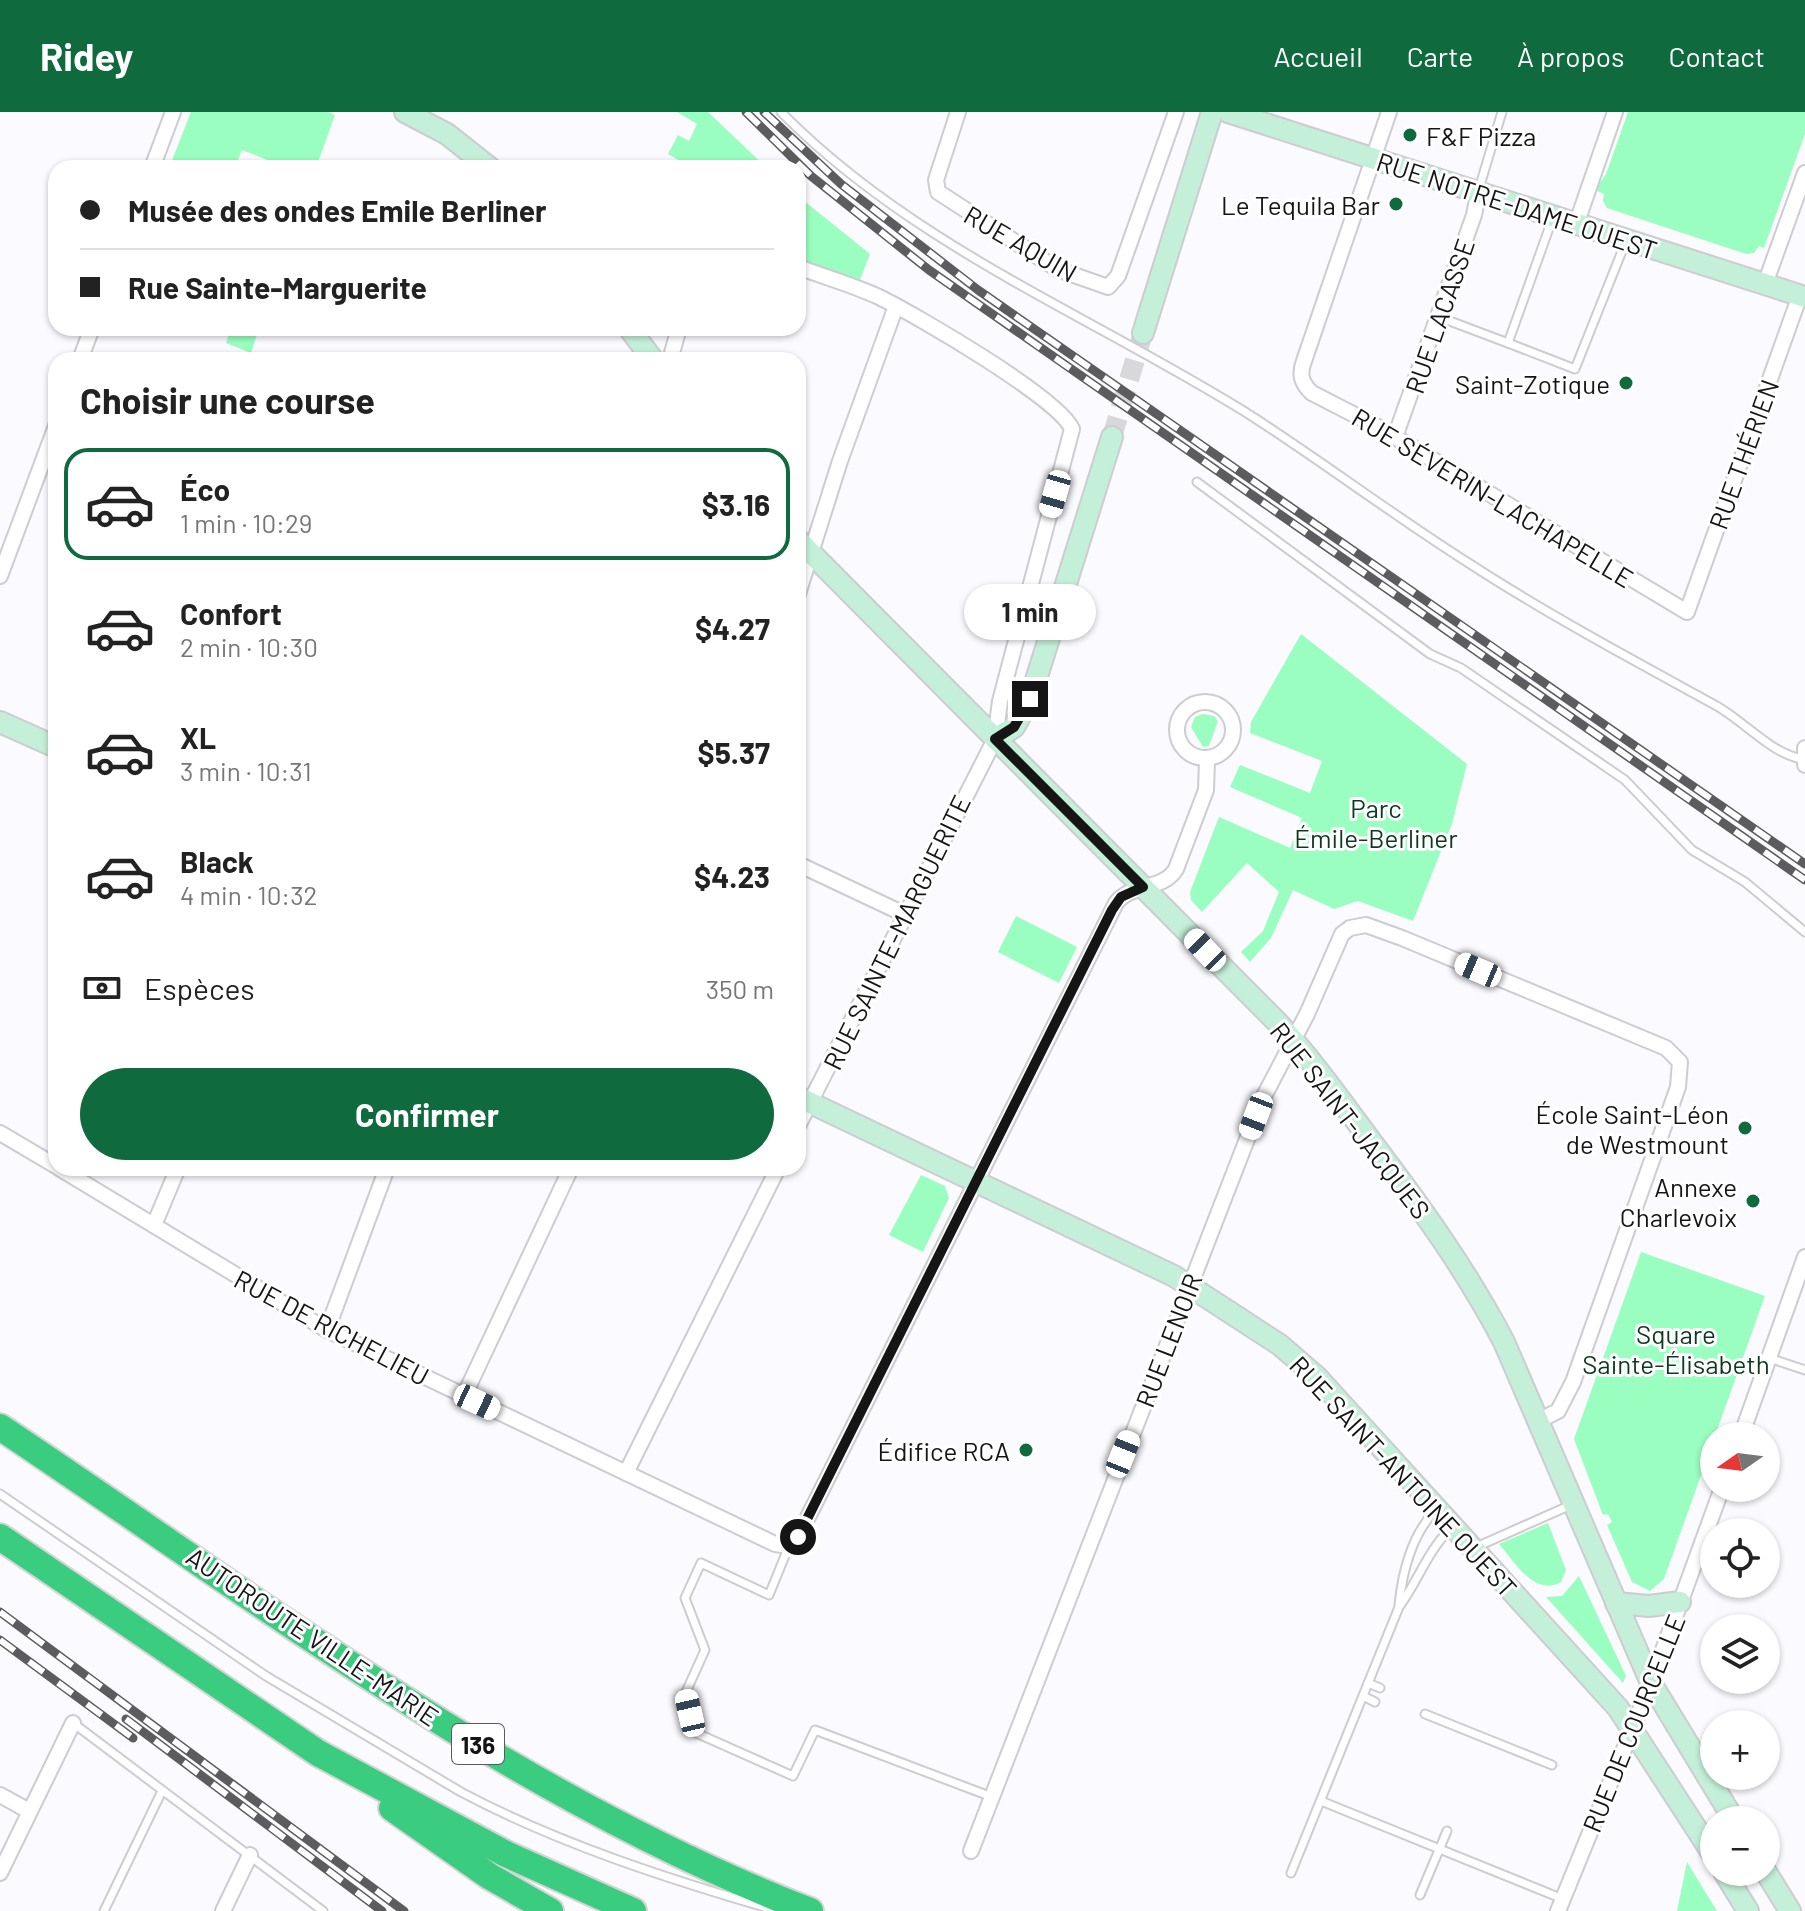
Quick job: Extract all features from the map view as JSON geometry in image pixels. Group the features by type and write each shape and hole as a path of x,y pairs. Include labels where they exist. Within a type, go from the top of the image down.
{"highway":[{"name":"AUTOROUTE VILLE-MARIE","path":"0,1427 376,1682 469,1739 662,1846 810,1911"},
{"path":"0,1537 318,1753 430,1836 550,1911"},
{"path":"318,1753 506,1854 633,1911"}],"main road":[{"path":"407,112 447,134 480,160"},
{"path":"1143,333 1212,112"},
{"name":"RUE NOTRE-DAME OUEST","path":"1228,112 1802,296"},
{"name":"RUE SAINTE-MARGUERITE","path":"995,739 1014,727 1030,699 1112,437"},
{"name":"RUE SAINT-JACQUES","path":"806,549 1293,1040 1415,1200 1476,1290 1504,1342 1651,1683 1726,1806"},
{"path":"0,722 48,743"},
{"name":"RUE SAINT-ANTOINE OUEST","path":"806,1101 1190,1285 1302,1363 1633,1727"},
{"path":"1616,1603 1649,1606 1680,1602"},
{"path":"1633,1727 1700,1834"},
{"path":"1733,1886 1748,1911"},
{"path":"1775,1886 1790,1911"}],"street":[{"path":"155,160 173,112"},
{"name":"RUE AQUIN","path":"958,112 936,180 937,189 1057,269 1102,286 1110,286 1118,276 1176,112"},
{"path":"1373,159 1389,112"},
{"path":"1576,225 1615,112"},
{"name":"RUE SÉVERIN-LACHAPELLE","path":"1373,159 1304,361 1302,380 1312,393 1395,437 1687,612"},
{"path":"1765,284 1805,173"},
{"name":"RUE LACASSE","path":"1395,437 1474,215 1478,194"},
{"path":"806,270 896,306 806,542"},
{"name":"RUE THÉRIEN","path":"1687,612 1802,296"},
{"name":"RUE SAINTE-MARGUERITE","path":"806,1096 995,739 1000,701 1070,442 1070,424 1013,379 896,306"},
{"path":"0,576 48,447"},
{"path":"1201,702 1223,708 1232,726 1223,753 1207,760 1191,755 1178,733 1185,710 1201,702"},
{"path":"789,1546 798,1537 1116,903 1128,892 1168,880 1176,869 1207,784 1207,760"},
{"path":"806,868 904,914"},
{"name":"RUE LENOIR","path":"971,1851 1263,1098 1339,939 1350,928 1366,925 1402,938 1666,1048 1680,1062 1678,1087 1573,1382 1558,1411 1538,1421"},
{"name":"RUE DE RICHELIEU","path":"0,1133 48,1162"},
{"name":"RUE DE RICHELIEU","path":"72,1176 327,1330 775,1544 789,1546"},
{"path":"154,1225 175,1176"},
{"path":"327,1330 384,1176"},
{"path":"464,1396 567,1176"},
{"path":"626,1473 774,1176"},
{"path":"1746,1422 1805,1257"},
{"name":"RUE DE COURCELLE","path":"1560,1905 1651,1683 1717,1502"},
{"path":"0,1873 73,1723"},
{"path":"0,1795 29,1811"},
{"path":"223,1911 250,1855"}],"lane":[{"path":"781,112 842,169 900,213 1013,282 1186,376 1504,586 1724,710 1785,753 1804,758"},
{"path":"1478,194 1481,172 1502,112"},
{"path":"1508,343 1552,218"},
{"path":"1439,317 1575,369 1626,241"},
{"path":"1197,482 1430,654 1461,668 1625,780 1692,850 1745,882 1805,932"},
{"path":"1769,1358 1805,1370"},
{"path":"0,1494 266,1676 492,1809 590,1848 778,1911"},
{"path":"1473,1549 1573,1504"},
{"path":"1399,1607 1401,1580 1424,1523 1436,1509"},
{"path":"1291,1873 1399,1607 1414,1587 1432,1548 1453,1527"},
{"path":"789,1546 769,1595 701,1563 685,1598 705,1650 685,1694 694,1732 793,1776 815,1730 992,1797"},
{"path":"1368,1683 1380,1688"},
{"path":"1363,1696 1375,1702"},
{"path":"1425,1714 1552,1765"},
{"path":"73,1723 323,1911"},
{"path":"104,1911 162,1791"},
{"path":"1321,1801 1439,1849 1560,1905"},
{"path":"1420,1895 1447,1831"}],"green space":[{"path":"191,112 328,112 335,115 319,160 268,160 242,150 238,160 172,160"},
{"path":"677,112 708,112 759,160 678,160 668,154 678,135 689,141 697,124"},
{"path":"1628,112 1805,112 1805,134 1764,248 1759,246 1754,253 1746,254 1607,208 1603,201 1604,194 1595,190 1606,174"},
{"path":"806,202 870,254 860,280 806,261"},
{"path":"228,336 256,336 251,352 226,343"},
{"name":"Parc Émile-Berliner","path":"1301,634 1467,764 1452,824 1413,921 1358,901 1334,909 1293,890 1271,938 1250,962 1241,952 1263,931 1279,892 1247,863 1202,912 1191,900 1190,892 1219,817 1290,848 1302,818 1230,787 1240,765 1310,793 1322,761 1250,733 1251,722"},
{"path":"1203,714 1214,716 1218,721 1209,746 1203,747 1191,727 1195,717"},
{"path":"1016,916 1077,947 1059,983 998,952"},
{"path":"921,1175 945,1186 949,1198 923,1252 889,1235"},
{"name":"Square Sainte-Élisabeth","path":"1641,1252 1765,1296 1720,1422 1700,1422 1700,1478 1664,1579 1650,1591 1632,1582 1607,1525 1612,1522 1608,1514 1603,1515 1574,1439"},
{"path":"1548,1523 1566,1570 1561,1582 1542,1585 1526,1575 1499,1544"},
{"path":"1579,1576 1626,1676 1623,1683 1546,1597 1562,1596"},
{"path":"1687,1862 1717,1911 1677,1911"}],"tunnel":[{"path":"1112,437 1143,333"}],"railway":[{"path":"746,112 795,160"},
{"path":"764,112 841,184 978,290 1805,864"},
{"path":"806,171 929,270 1805,880"},
{"path":"0,1612 404,1911"},
{"path":"0,1640 133,1738"},
{"path":"126,1719 382,1911"}],"place":[{"name":"F&F Pizza","path":"1410,135"},
{"name":"Le Tequila Bar","path":"1396,204"},
{"name":"Saint-Zotique","path":"1626,383"},
{"name":"École Saint-Léon de Westmount","path":"1745,1128"},
{"name":"Annexe Charlevoix","path":"1753,1201"},
{"name":"Édifice RCA","path":"1026,1450"}],"route":[{"path":"798,1537 1112,910 1121,897 1143,887 995,739 1014,727 1030,699"}]}
